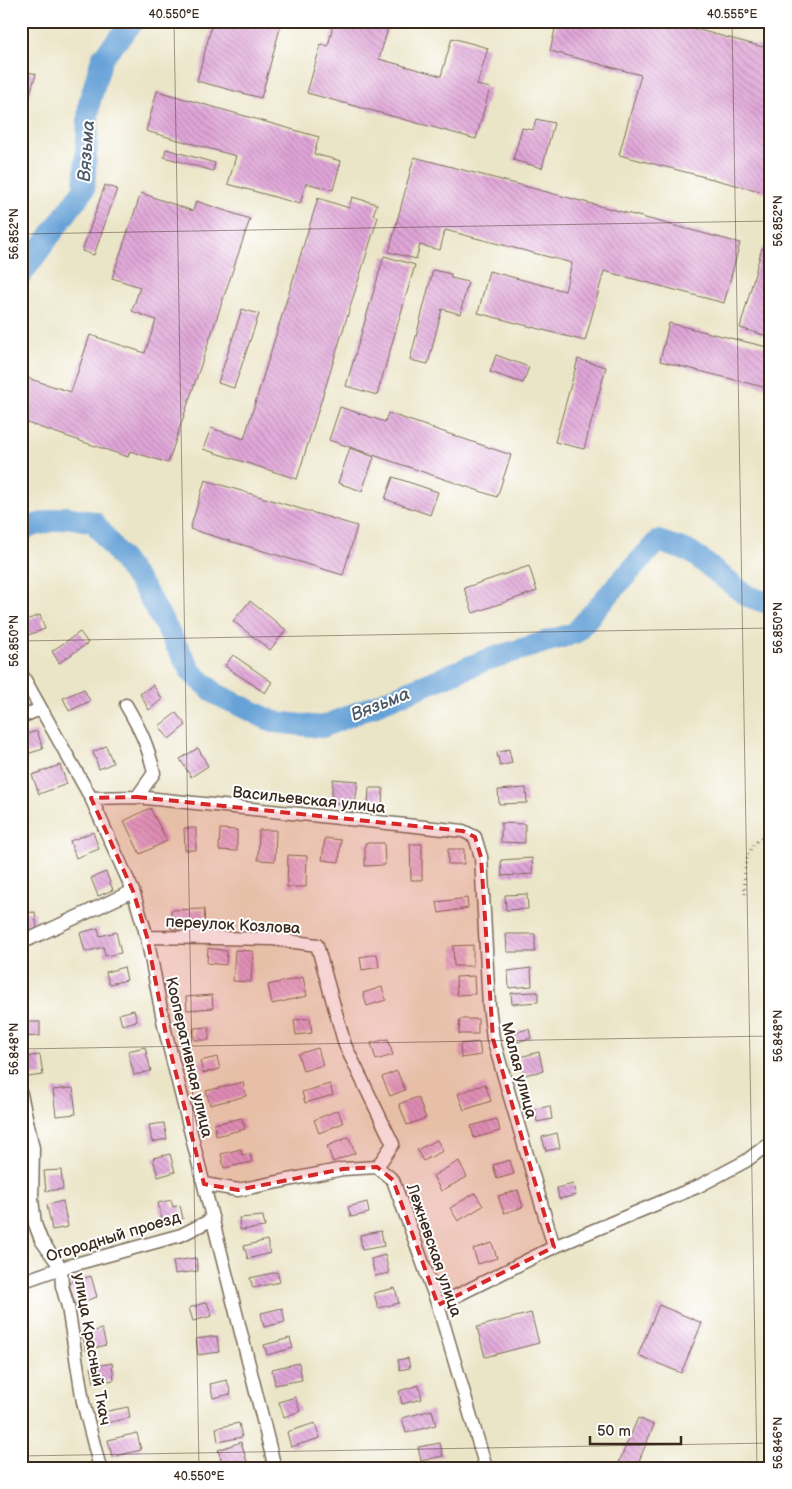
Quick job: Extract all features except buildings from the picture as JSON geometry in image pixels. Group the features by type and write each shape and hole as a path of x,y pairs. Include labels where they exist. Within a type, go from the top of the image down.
{"street":[{"name":"Кооперативная улица","path":"21,673 91,798 133,892 147,937 165,1030 274,1468"},
{"path":"126,705 150,750 154,772 137,797"},
{"path":"21,717 40,709"},
{"name":"Васильевская улица","path":"91,798 137,797 463,831 475,837"},
{"name":"Малая улица","path":"475,837 482,857 489,1006 493,1039 554,1247"},
{"path":"21,943 133,892"},
{"name":"переулок Козлова","path":"147,937 273,939 317,945 345,1045 393,1144 377,1167"},
{"name":"улица Красный Ткач","path":"21,1094 33,1148 32,1199 35,1224 42,1240 62,1268 62,1286 68,1307 83,1402 100,1468"},
{"path":"438,1305 554,1247 699,1186 746,1161 771,1142"},
{"path":"204,1184 238,1190 343,1169 377,1167"},
{"name":"Лежневская улица","path":"377,1167 393,1180 438,1305 486,1468"},
{"name":"Огородный проезд","path":"21,1282 62,1268 181,1235 213,1219"}],"path":[{"path":"745,894 744,866 749,852 755,842 762,836 771,833"}],"highlighted area":[{"path":"137,797 463,831 475,837 481,857 493,1039 554,1247 438,1305 393,1180 377,1167 343,1169 238,1190 204,1184 165,1030 147,937 133,891 91,798"}],"waterway":[{"name":"Вязьма","path":"21,275 84,189 89,104 102,58 134,21"},
{"name":"Вязьма","path":"21,529 66,517 94,522 145,590 192,673 216,694 274,722 322,727 486,660 575,633 658,541 691,552 747,596 771,604"}]}
